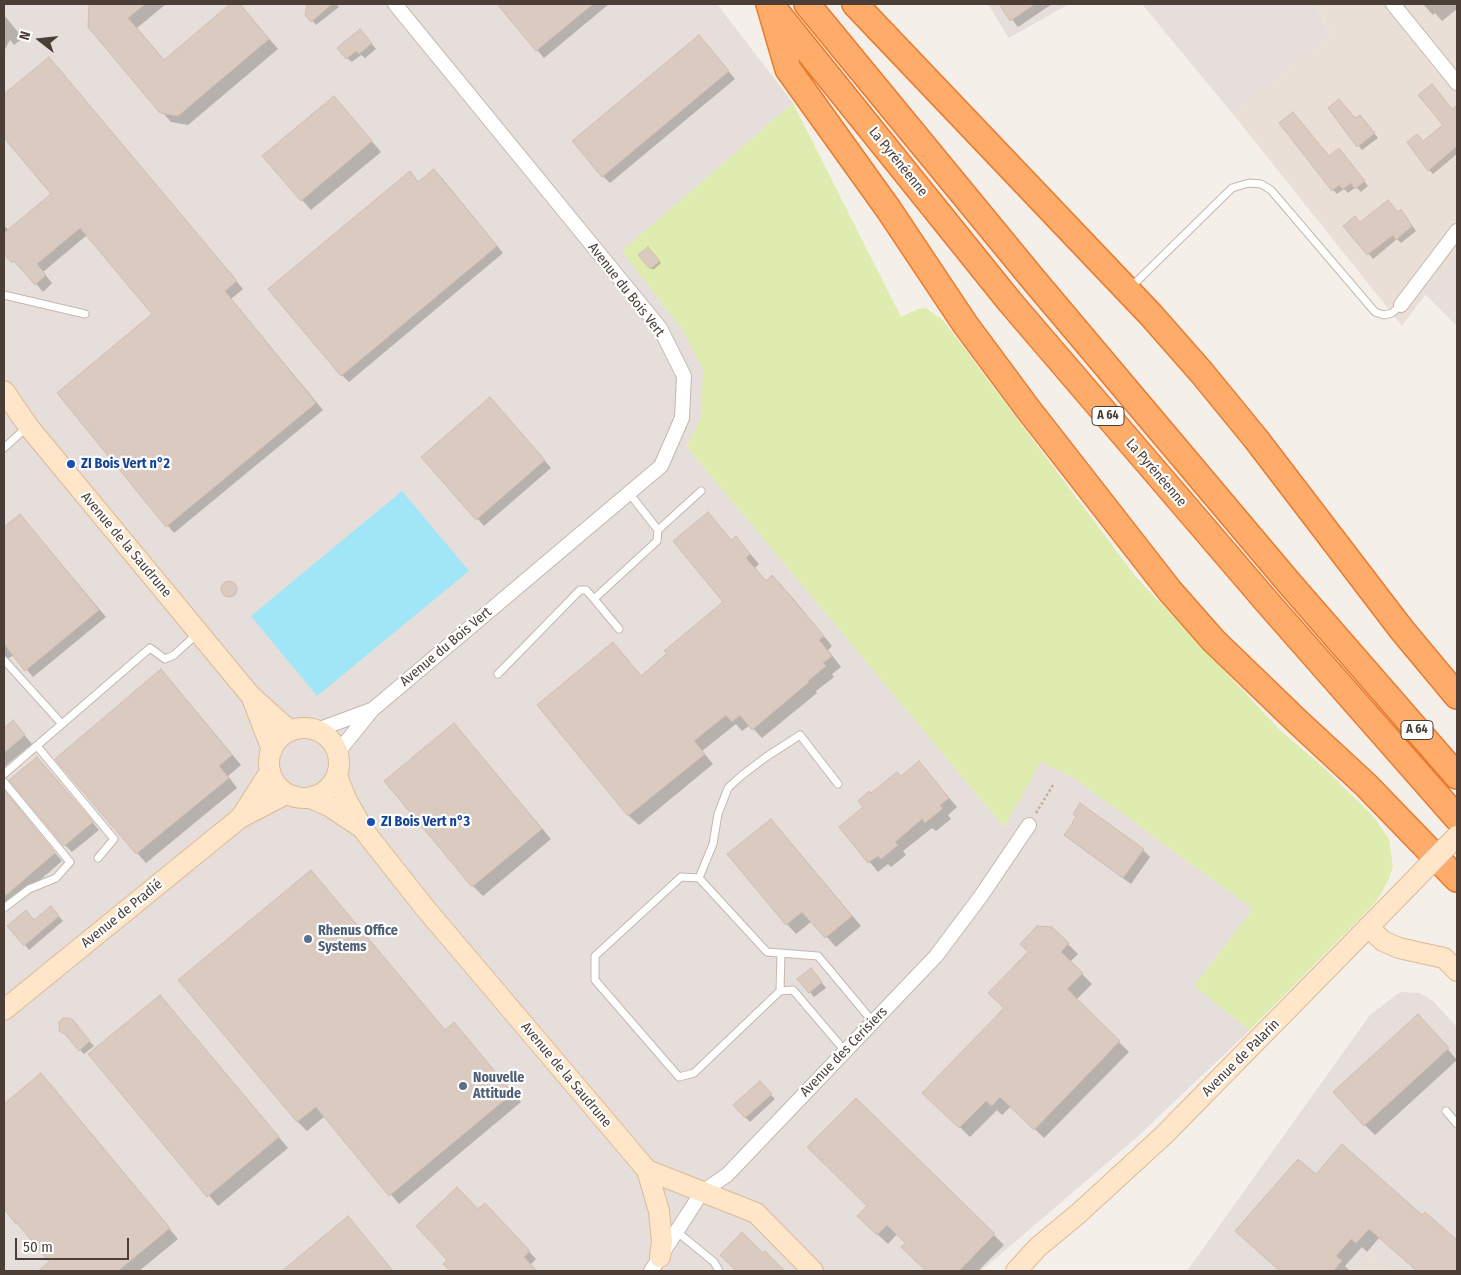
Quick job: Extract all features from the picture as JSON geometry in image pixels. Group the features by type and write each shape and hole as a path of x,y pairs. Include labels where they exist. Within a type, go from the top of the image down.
{"highway":[{"name":"La Pyrénéenne","path":"770,4 1010,302 1268,603 1457,818"},
{"path":"770,4 788,69 888,210 965,324 1170,590 1214,641 1298,723 1366,784 1457,879"},
{"name":"La Pyrénéenne","path":"807,4 1052,302 1290,584 1457,776"},
{"path":"855,4 1127,290 1196,366 1256,439 1396,622 1457,696"}],"street":[{"name":"Avenue du Bois Vert","path":"338,752 372,710 662,466 682,418 684,376 660,328 396,4"},
{"path":"1393,4 1457,83"},
{"path":"1401,305 1457,231"},
{"name":"Avenue de la Saudrune","path":"4,391 28,426 251,696 290,731"},
{"name":"Avenue de la Saudrune","path":"251,696 272,750"},
{"name":"Avenue du Bois Vert","path":"317,730 372,710"},
{"path":"299,728 317,730 333,742 338,752 340,768 337,776 327,790 311,798 294,797 286,794 279,788 270,772 269,761 272,750 282,736 290,731 299,728"},
{"name":"Avenue de Pradié","path":"240,818 270,772"},
{"name":"Avenue de la Saudrune","path":"337,776 360,826 425,908 647,1170 756,1213 813,1271"},
{"name":"Avenue de Pradié","path":"6,1005 240,818 286,794"},
{"name":"Avenue de la Saudrune","path":"311,798 329,806 360,826"},
{"name":"Avenue des Cerisiers","path":"656,1264 702,1192 727,1174 936,956 981,896 1029,825"},
{"name":"Avenue de Palarin","path":"1016,1271 1038,1247 1080,1213 1164,1135 1248,1052 1457,836"},
{"path":"1368,927 1383,942 1399,948 1444,958 1457,971"},
{"path":"647,1170 659,1212 662,1241 656,1264"},
{"path":"1001,1271 1038,1247"}],"lane":[{"path":"1127,290 1232,188 1249,183 1261,184 1272,190 1375,312 1384,315 1392,313 1401,305"},
{"path":"4,295 85,314"},
{"path":"4,448 28,426"},
{"path":"594,599 657,541 658,530 702,491"},
{"path":"629,493 658,530"},
{"path":"498,674 580,590 586,590 619,628"},
{"path":"4,774 150,648 165,659 174,654 198,632"},
{"path":"4,660 62,724"},
{"path":"699,878 713,844 718,814 728,788 766,757 800,736 838,784"},
{"path":"37,746 114,839 98,858"},
{"path":"4,782 70,862 56,878 29,889 4,908"},
{"path":"845,1051 793,990 780,990 694,1073 678,1077 595,980 594,956 681,878 699,878 767,952 818,956 873,1022"},
{"path":"780,990 781,954"},
{"path":"1446,1112 1457,1124"},
{"path":"676,1231 714,1262 720,1271"}],"path":[{"path":"1029,825 1053,785"}],"shaded area":[{"path":"4,4 717,4 793,103 622,251 684,332 704,369 701,418 687,447 1004,827 1040,761 1074,778 1253,909 1194,986 1250,1030 1136,1138 981,1271 4,1271"},
{"path":"988,4 1069,4 1009,38"},
{"path":"1142,4 1315,4 1330,35 1232,113"},
{"path":"1315,4 1457,4 1457,252 1402,326 1232,113 1330,35"},
{"path":"1457,252 1457,326 1425,294"},
{"path":"1400,992 1420,993 1433,1001 1457,1027 1457,1271 1392,1271 1370,1252 1354,1271 1187,1271 1370,1015"},
{"path":"1370,1252 1392,1271 1354,1271"}],"green space":[{"path":"793,103 901,317 918,309 926,308 943,320 1136,577 1280,730 1322,766 1374,817 1389,839 1393,867 1388,881 1376,902 1250,1030 1194,986 1253,909 1074,778 1041,762 1004,827 687,447 701,418 703,369 684,332 622,251"}],"water":[{"path":"402,491 469,571 317,696 251,616"}],"building":[{"path":"89,4 145,4 128,18 164,60 230,4 240,4 269,39 178,116 160,113 88,27"},
{"path":"307,4 332,4 311,22 305,15"},
{"path":"497,4 593,4 536,51"},
{"path":"999,4 1035,4 1010,21"},
{"path":"360,29 372,43 359,54 356,51 346,59 337,48"},
{"path":"699,35 729,71 602,177 572,141"},
{"path":"49,57 237,281 225,291 316,403 166,527 57,393 152,314 80,228 37,264 46,275 35,285 14,261 12,263 4,254 4,233 51,194 4,138 4,94"},
{"path":"1432,84 1452,109 1457,105 1457,146 1428,171 1407,142 1417,134 1423,141 1443,125 1418,95"},
{"path":"334,96 372,141 301,201 262,156"},
{"path":"1339,99 1355,118 1360,115 1375,133 1357,147 1328,108"},
{"path":"1293,112 1329,156 1339,148 1365,181 1355,189 1351,183 1343,189 1339,185 1332,191 1279,123"},
{"path":"434,169 497,246 341,376 268,289 410,171 418,182"},
{"path":"1388,200 1398,212 1401,209 1412,226 1396,240 1393,235 1367,255 1343,226 1355,216 1360,222"},
{"path":"648,247 660,261 650,269 638,255"},
{"path":"490,397 545,460 476,520 421,457"},
{"path":"708,512 731,540 736,536 750,554 746,558 766,581 772,575 781,585 824,636 819,640 832,656 823,663 826,666 809,682 752,730 740,715 732,722 726,715 694,741 705,754 628,816 537,705 613,642 641,676 667,654 664,651 723,602 673,541"},
{"path":"20,514 99,610 25,671 4,644 4,527"},
{"path":"229,581 237,589 229,597 221,589"},
{"path":"161,669 232,755 219,766 229,778 136,854 55,759"},
{"path":"13,720 25,735 4,753 4,728"},
{"path":"454,723 542,829 472,887 384,781"},
{"path":"37,757 93,822 64,846 9,780"},
{"path":"919,761 949,798 940,805 942,809 925,823 922,819 895,842 898,845 881,859 878,856 868,863 839,827 863,807 858,801 869,791 871,793 897,772 901,776"},
{"path":"4,790 55,853 4,897"},
{"path":"1080,803 1144,849 1123,878 1064,835 1076,817 1073,814"},
{"path":"771,819 852,916 825,938 802,912 786,925 727,854"},
{"path":"311,870 445,1030 454,1022 513,1093 389,1196 316,1107 297,1122 178,980"},
{"path":"51,906 59,916 24,946 7,926 26,910 34,920"},
{"path":"1037,926 1052,927 1069,943 1061,952 1083,973 1067,989 1120,1041 1034,1130 1000,1097 992,1106 986,1101 959,1128 922,1093 1004,1008 988,993 1028,952 1020,944"},
{"path":"811,968 822,982 809,993 797,979"},
{"path":"160,995 279,1137 207,1197 88,1054"},
{"path":"1418,1014 1449,1048 1364,1126 1333,1092"},
{"path":"63,1018 73,1020 90,1041 79,1051 65,1034 59,1031 59,1022"},
{"path":"41,1073 170,1228 118,1271 38,1271 49,1262 4,1209 4,1104"},
{"path":"760,1081 772,1094 745,1118 733,1105"},
{"path":"856,1098 995,1234 959,1271 926,1271 901,1247 905,1243 887,1225 877,1235 857,1216 867,1206 807,1147"},
{"path":"1342,1144 1422,1215 1425,1212 1457,1240 1457,1271 1417,1271 1369,1229 1356,1243 1351,1239 1336,1256 1342,1261 1333,1271 1280,1271 1235,1231 1298,1159 1316,1174"},
{"path":"457,1187 478,1209 485,1203 530,1251 524,1257 537,1271 450,1271 443,1264 447,1260 416,1226"},
{"path":"348,1216 393,1271 282,1271"},
{"path":"742,1232 785,1271 736,1271 720,1255"}],"place":[{"name":"ZI Bois Vert n°2","path":"71,464"},
{"name":"ZI Bois Vert n°3","path":"371,822"},
{"name":"Rhenus Office Systems","path":"308,939"},
{"name":"Nouvelle Attitude","path":"463,1086"}]}
